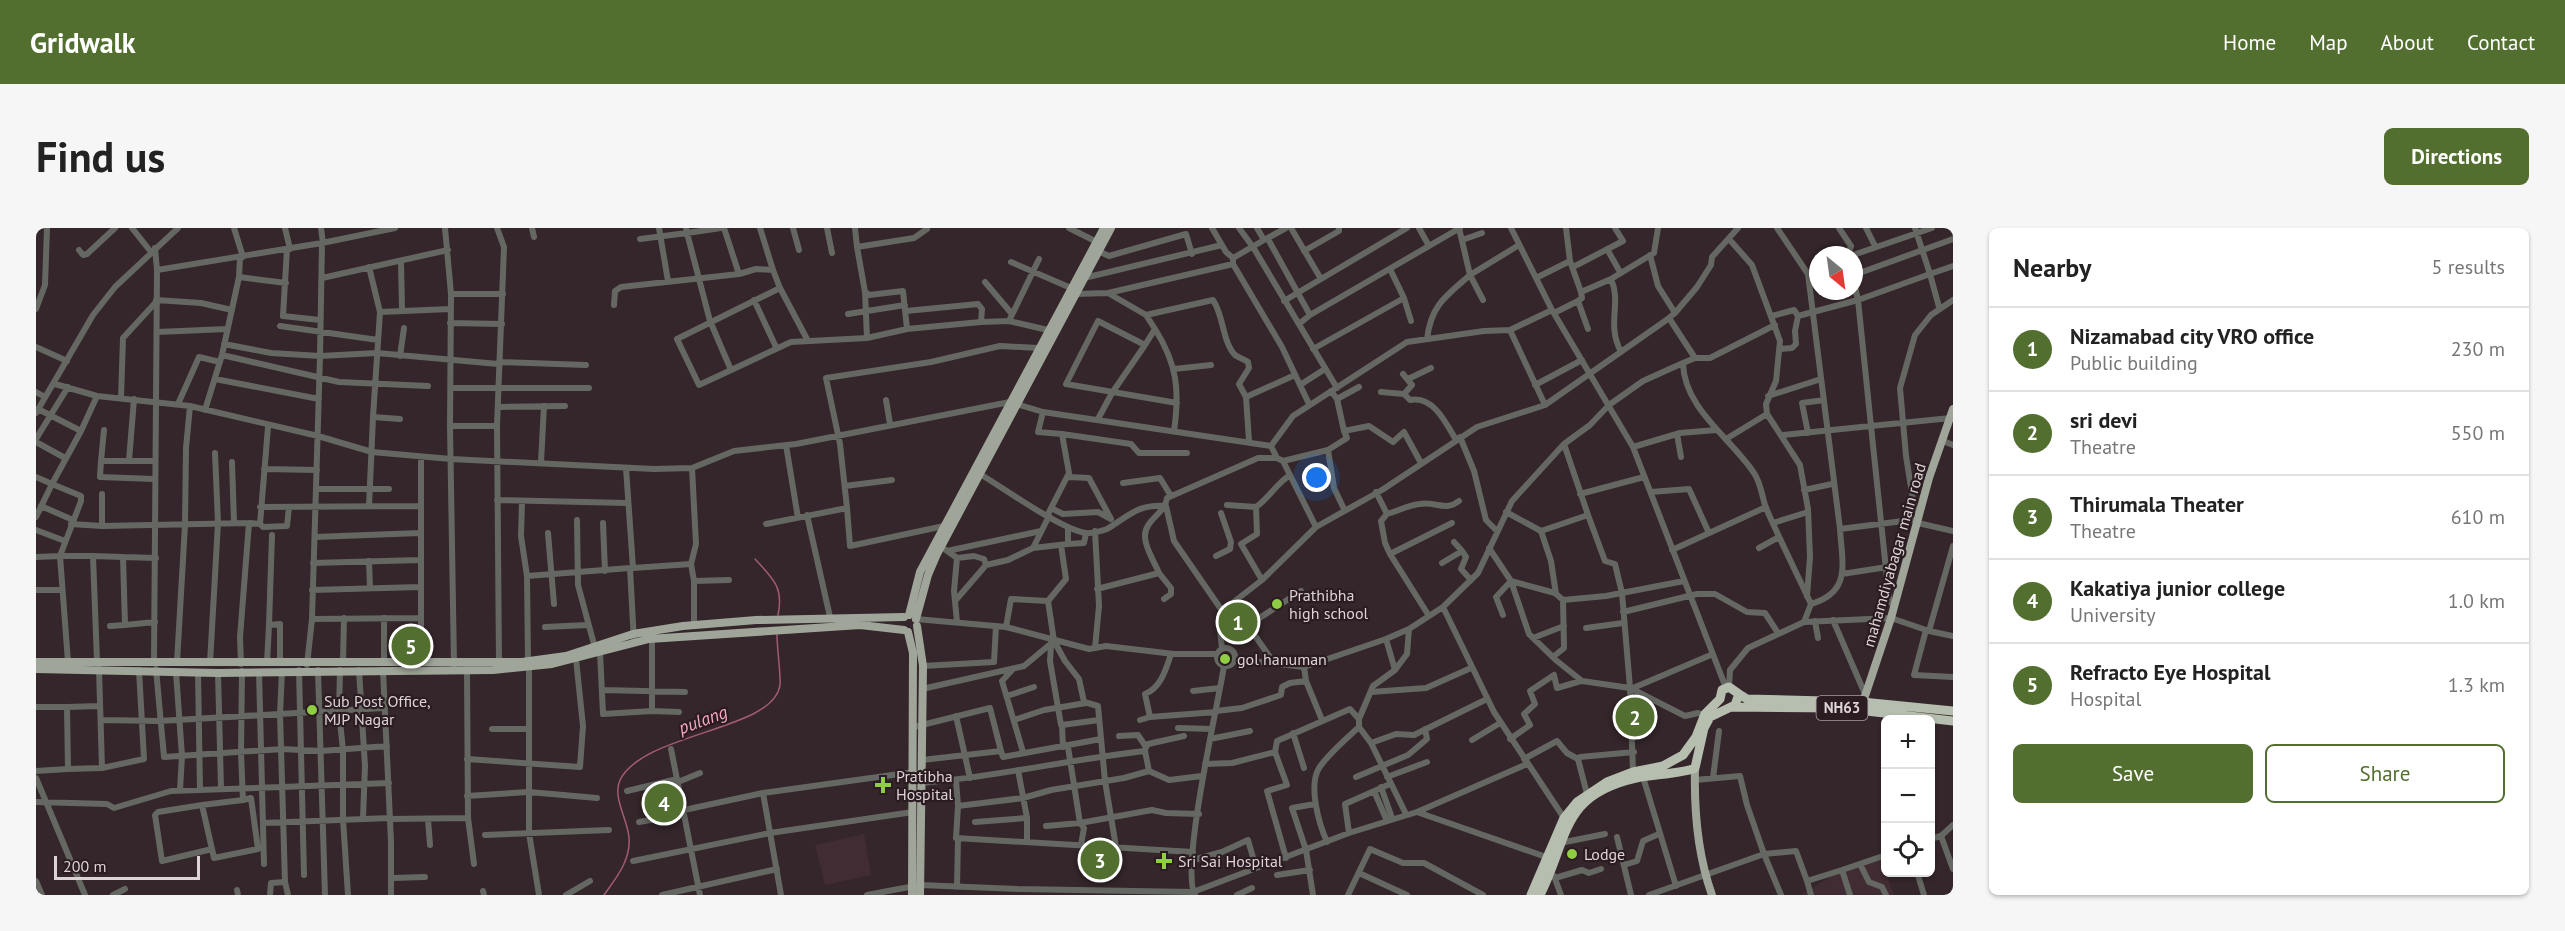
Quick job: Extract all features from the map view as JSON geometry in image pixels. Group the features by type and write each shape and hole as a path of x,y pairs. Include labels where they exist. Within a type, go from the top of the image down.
{"highway":[{"name":"NH63","path":"1727,688 1747,699 1863,702 1953,711"},
{"path":"1692,766 1679,762 1696,737 1707,715 1720,699 1720,693 1727,688"},
{"name":"NH63","path":"1707,715 1735,705 1738,694"},
{"path":"1720,699 1729,707"},
{"name":"NH63","path":"1729,707 1863,702 1953,721"},
{"path":"1692,766 1707,715"},
{"path":"1531,895 1551,866 1563,818 1571,807 1587,794 1607,782 1633,772 1663,766 1683,755 1691,754 1692,766"},
{"path":"1540,895 1568,823 1577,809 1615,784 1692,766"}],"main road":[{"path":"906,631 928,575 944,548 980,474 1038,348 1073,291 1084,278 1104,228"},
{"path":"915,889 922,783 923,666 912,619 919,574 1073,291 1111,228"},
{"name":"mahamdiyabagar main road","path":"1863,702 1891,618 1953,409"},
{"path":"36,662 68,662 140,670 156,665 176,672 218,673 267,663 281,667 305,667 318,670 342,666 360,670 420,663 454,666 467,670 576,659 634,638 694,625 830,617 912,619"},
{"path":"912,619 901,624 914,652 915,889 921,895"},
{"path":"634,638 652,639 860,625 906,631"},
{"path":"36,669 98,665 156,665 177,662 210,663 259,672 281,667 528,664 598,650"},
{"path":"1692,766 1705,874 1712,895"}],"street":[{"path":"36,309 45,285 47,228"},
{"path":"80,250 83,255 87,254 116,228"},
{"path":"132,228 153,250 157,270 157,401 154,461 155,622 159,721 163,757 282,749 321,751 387,746"},
{"path":"81,431 37,411 55,384 93,315 115,287 178,228"},
{"path":"285,228 289,249 283,316 320,320"},
{"path":"304,875 303,787 300,750 305,667 312,619 320,399 321,228"},
{"path":"157,270 289,249 395,228"},
{"path":"445,228 451,294 450,426 454,666"},
{"path":"497,228 504,247 497,426 499,663"},
{"path":"532,228 534,237"},
{"path":"659,228 668,281"},
{"path":"640,239 723,228 739,274"},
{"path":"760,228 780,288 808,341"},
{"path":"794,228 800,250"},
{"path":"826,228 832,253"},
{"path":"855,228 865,292 867,338"},
{"path":"857,247 914,238 927,229 936,228"},
{"path":"1069,228 1099,245 1109,256 1186,231 1192,254"},
{"path":"1212,228 1282,347 1309,404"},
{"path":"1239,228 1253,247 1325,369 1334,389 1347,438 1328,450 1280,460 1258,459 1167,498 1166,506 1174,541 1223,613 1262,642 1270,661"},
{"path":"1257,228 1266,239 1310,315"},
{"path":"1011,261 1073,291 1108,293 1233,261 1286,228"},
{"path":"1291,228 1322,279"},
{"path":"1304,251 1339,231 1339,228"},
{"path":"1284,301 1407,228"},
{"path":"1419,228 1429,246"},
{"path":"1299,324 1310,315 1460,228 1470,275 1483,300"},
{"path":"1521,228 1512,230 1519,245 1553,311 1633,447 1727,688"},
{"path":"1271,446 1293,416 1407,342 1484,331 1510,330 1578,301 1582,298 1571,264 1566,228"},
{"path":"1536,278 1623,241 1615,228"},
{"path":"1581,292 1611,279 1654,253 1658,228"},
{"path":"1777,228 1808,274 1828,431 1832,484 1840,529 1842,574 1833,593 1811,604 1804,622"},
{"path":"1839,228 1851,246"},
{"path":"1866,228 1875,246"},
{"path":"1863,250 1916,231 1932,228"},
{"path":"205,410 221,358 239,277 241,257 236,229"},
{"path":"912,619 1006,627 1052,643 1089,649 1106,646 1171,654 1220,652 1232,651 1235,658 1232,664 1224,666 1219,663 1220,652 1220,630 1223,613 1262,580 1316,527 1376,492 1477,427 1545,405 1591,374 1672,315 1697,287 1711,265 1712,257 1736,229"},
{"path":"687,231 697,278 710,321 731,370"},
{"path":"1916,231 1939,307"},
{"path":"1462,240 1482,233"},
{"path":"1729,239 1752,265 1775,325 1780,350 1776,381 1768,396 1767,414 1783,435 1800,465 1808,512 1810,557 1807,596"},
{"path":"1863,272 1953,239"},
{"path":"1084,278 1222,245"},
{"path":"1427,339 1428,324 1438,303 1470,275 1519,245"},
{"path":"1607,249 1620,272"},
{"path":"322,278 448,250"},
{"path":"1650,255 1658,286 1695,358"},
{"path":"1009,321 1039,259"},
{"path":"401,261 402,310"},
{"path":"1863,298 1953,266"},
{"path":"369,267 380,312 369,506"},
{"path":"614,305 615,291 621,287 739,274 756,269 773,270"},
{"path":"1390,269 1404,298 1411,321"},
{"path":"239,277 286,283"},
{"path":"1611,279 1615,291 1613,334 1621,352"},
{"path":"985,282 1012,314"},
{"path":"780,288 677,339 699,385 776,347 808,341 867,338 907,330 981,322 1009,321 1048,330"},
{"path":"865,292 869,296 903,291 907,330"},
{"path":"1108,293 1146,315 1170,352 1177,403 1174,431"},
{"path":"451,294 503,294"},
{"path":"1313,349 1404,298"},
{"path":"754,300 776,347"},
{"path":"1146,315 1213,300 1219,308 1229,346 1237,357 1248,362 1249,368 1239,384 1246,397 1250,441"},
{"path":"1798,316 1858,300 1889,598 1894,608"},
{"path":"1919,519 1914,506 1900,388 1915,335 1939,307 1953,300"},
{"path":"156,301 201,303 232,310"},
{"path":"121,398 123,338 156,301"},
{"path":"1578,301 1588,329"},
{"path":"848,314 978,304 981,307 981,322"},
{"path":"380,312 450,309"},
{"path":"1772,316 1790,310 1794,310 1798,316 1795,331 1796,344 1792,348 1780,350"},
{"path":"1145,345 1098,321 1066,384 1177,403"},
{"path":"450,323 502,324"},
{"path":"1235,658 1255,663 1270,661 1304,667 1409,629 1443,607 1478,573 1512,501 1564,444 1590,425 1609,405 1643,381 1695,358 1710,358 1775,325"},
{"path":"280,326 378,340"},
{"path":"400,356 404,328"},
{"path":"156,332 227,329"},
{"path":"1098,419 1112,393 1155,329"},
{"path":"1510,330 1545,405"},
{"path":"224,344 271,353 320,356 377,353 498,363 586,365"},
{"path":"944,526 850,546 838,435 826,378 931,362 1000,346 1038,348"},
{"path":"36,347 67,361"},
{"path":"178,404 199,357 221,358 320,378 375,385 428,386"},
{"path":"1535,385 1582,360"},
{"path":"1683,363 1684,372 1695,400 1716,430 1756,475 1766,507 1811,604"},
{"path":"1174,369 1211,365"},
{"path":"1404,394 1412,385 1405,376 1431,368"},
{"path":"1300,386 1325,369"},
{"path":"1246,397 1294,375"},
{"path":"215,379 320,399"},
{"path":"1337,399 1361,389 1352,379"},
{"path":"1768,396 1821,379"},
{"path":"55,384 97,396 190,406 318,436 372,452 498,462 541,462 626,468 692,468 734,451 786,445 1013,402 1043,412 1250,441 1271,446 1290,475 1316,527"},
{"path":"65,458 36,441 68,387"},
{"path":"451,388 589,388"},
{"path":"36,392 45,397"},
{"path":"1381,392 1404,394 1410,400 1418,399 1432,406 1458,438 1474,471 1486,520 1497,531"},
{"path":"36,517 97,396"},
{"path":"129,461 134,399"},
{"path":"886,400 890,424"},
{"path":"1808,433 1802,403 1824,400"},
{"path":"177,662 185,525 186,448 190,406"},
{"path":"541,462 543,406"},
{"path":"498,407 566,406"},
{"path":"1043,412 1038,432 1131,444 1139,453 1186,453"},
{"path":"1726,439 1767,414"},
{"path":"373,417 400,419"},
{"path":"1783,435 1950,418"},
{"path":"260,524 268,426"},
{"path":"450,426 497,426"},
{"path":"1344,431 1369,426 1394,442 1404,432 1421,463"},
{"path":"104,430 100,477 154,479"},
{"path":"1633,447 1677,434 1716,430"},
{"path":"1033,548 1068,477 1062,434"},
{"path":"1677,434 1681,457"},
{"path":"1943,441 1953,445"},
{"path":"1564,444 1603,558 1615,564 1622,592 1623,623 1631,688 1633,772"},
{"path":"786,445 798,518"},
{"path":"1328,450 1334,488 1344,509"},
{"path":"210,663 218,523 215,453"},
{"path":"420,663 421,457"},
{"path":"101,461 154,461"},
{"path":"232,462 234,523"},
{"path":"626,468 634,638"},
{"path":"692,468 696,544 691,564 694,581 694,625"},
{"path":"264,469 316,470"},
{"path":"980,474 1068,526 1086,533 1107,529 1112,521 1142,509 1166,506"},
{"path":"1227,505 1256,507 1269,498 1274,486 1290,475"},
{"path":"36,477 81,496 60,556 68,662"},
{"path":"1068,477 1089,478 1112,521"},
{"path":"1580,494 1644,477"},
{"path":"1123,483 1160,478 1171,496"},
{"path":"845,486 892,480"},
{"path":"1804,490 1832,484"},
{"path":"316,489 389,489"},
{"path":"1652,492 1689,489 1709,533"},
{"path":"1376,492 1387,514"},
{"path":"102,494 102,526"},
{"path":"497,500 627,503"},
{"path":"522,501 521,536 527,576 529,833 539,895"},
{"path":"1429,616 1390,554 1385,543 1381,521 1387,514 1421,503 1442,507 1453,505 1458,501"},
{"path":"261,507 420,506"},
{"path":"1164,599 1171,594 1171,588 1159,573 1145,539 1148,525 1166,506"},
{"path":"39,508 72,522 102,526 218,523 287,526 289,507"},
{"path":"1231,545 1241,544 1257,534 1256,507"},
{"path":"1672,549 1766,507"},
{"path":"766,524 847,508"},
{"path":"1049,513 1098,512 1106,514 1112,521"},
{"path":"1506,512 1541,531 1551,561 1556,594"},
{"path":"1773,523 1808,512"},
{"path":"1216,556 1230,549 1231,545 1221,513"},
{"path":"807,515 830,617"},
{"path":"1541,531 1588,515"},
{"path":"1840,529 1919,519 1953,531"},
{"path":"577,520 577,573 588,625 598,650 603,690 603,714 679,712"},
{"path":"243,800 240,637 249,523"},
{"path":"603,523 605,571"},
{"path":"1390,554 1452,523"},
{"path":"1068,526 1064,545 1066,579 1048,601 1052,643 1050,661 1065,747 1072,762 1080,823 1084,828 1081,845"},
{"path":"36,530 65,541"},
{"path":"944,548 1041,531"},
{"path":"1095,531 1099,606 1095,648"},
{"path":"315,537 420,533"},
{"path":"548,533 554,604"},
{"path":"955,601 986,565 1008,560 1033,548 1084,543 1086,533"},
{"path":"267,663 273,535"},
{"path":"1760,548 1779,537"},
{"path":"1454,542 1466,557 1461,569 1471,580"},
{"path":"1241,544 1262,580"},
{"path":"1953,546 1914,675 1953,676"},
{"path":"944,548 957,558 974,556 984,560 986,565"},
{"path":"1489,548 1511,580 1517,604 1533,638 1582,681"},
{"path":"1443,563 1462,551"},
{"path":"93,556 102,720 102,768"},
{"path":"36,557 156,558"},
{"path":"123,557 125,625"},
{"path":"957,558 955,601 957,622"},
{"path":"313,563 420,560"},
{"path":"369,561 370,588"},
{"path":"527,576 691,564"},
{"path":"1842,574 1887,567"},
{"path":"1097,589 1159,573"},
{"path":"694,581 729,580"},
{"path":"1511,580 1556,594 1563,600 1564,648 1553,657"},
{"path":"1503,615 1496,597 1511,580"},
{"path":"1563,600 1684,581"},
{"path":"312,590 420,587"},
{"path":"36,590 62,590"},
{"path":"1244,628 1301,591"},
{"path":"1623,612 1690,596 1715,594 1747,612 1765,614 1778,633"},
{"path":"1006,627 1011,599 1048,601"},
{"path":"1443,607 1500,723 1563,818"},
{"path":"344,618 339,712 343,750 343,819 348,895"},
{"path":"384,618 383,708 389,783 393,878 391,895"},
{"path":"312,619 420,618"},
{"path":"1727,688 1730,669 1748,648 1804,622 1891,618 1928,631 1953,636"},
{"path":"1833,620 1863,702"},
{"path":"1815,621 1818,638"},
{"path":"110,626 155,622"},
{"path":"1586,628 1623,623"},
{"path":"269,625 280,624 283,822 285,882 288,895"},
{"path":"545,627 588,625"},
{"path":"923,666 994,662 996,626"},
{"path":"1533,638 1564,626"},
{"path":"1406,814 1371,744 1359,727 1359,719 1373,686 1395,670 1407,654 1409,629"},
{"path":"652,639 652,711"},
{"path":"1386,639 1395,670"},
{"path":"922,688 1024,666 1052,643"},
{"path":"1052,643 1079,679 1086,703"},
{"path":"1150,717 1145,694 1151,692 1163,677 1171,654"},
{"path":"1631,688 1713,654"},
{"path":"467,759 580,767 583,726 576,659"},
{"path":"1193,894 1193,852 1202,776 1224,666"},
{"path":"1304,667 1306,681 1322,720"},
{"path":"1371,692 1426,688 1471,668"},
{"path":"1013,669 1002,680 1023,752"},
{"path":"36,771 102,768 144,759 140,721 140,670"},
{"path":"318,670 326,895"},
{"path":"360,670 365,784 363,818"},
{"path":"467,670 468,818 474,864"},
{"path":"176,672 182,756 180,790"},
{"path":"198,672 200,789"},
{"path":"259,672 264,864"},
{"path":"218,673 221,788"},
{"path":"1510,739 1530,725 1524,714 1535,704 1530,691 1554,675 1557,688 1582,681 1631,688 1685,716 1707,715"},
{"path":"1140,720 1150,717 1242,708 1281,695 1282,687 1290,683 1306,681"},
{"path":"1007,696 1034,687"},
{"path":"1193,691 1220,688"},
{"path":"603,690 685,692"},
{"path":"1371,744 1396,734 1414,735 1487,699"},
{"path":"1014,720 1086,703 1098,706 1105,781 1116,847"},
{"path":"36,707 100,706"},
{"path":"67,707 68,770"},
{"path":"102,720 159,721 383,708"},
{"path":"914,727 990,708 1005,772"},
{"path":"1286,858 1267,791 1287,785 1275,752 1276,742 1350,709 1359,719"},
{"path":"956,716 970,778"},
{"path":"1061,725 1099,720"},
{"path":"1472,740 1500,723"},
{"path":"1327,842 1319,826 1315,804 1318,770 1359,727"},
{"path":"1178,728 1212,729"},
{"path":"492,729 529,729"},
{"path":"1356,777 1380,765 1409,755 1427,739 1425,729"},
{"path":"1210,739 1250,731"},
{"path":"1713,778 1719,731"},
{"path":"1293,733 1304,768"},
{"path":"1119,736 1138,735 1145,749 1149,771"},
{"path":"922,783 970,778 1072,762 1102,754 1145,749 1184,736"},
{"path":"921,760 1023,752 1065,747 1101,739"},
{"path":"867,895 957,887 1017,892 1193,894 1349,833 1417,812 1525,762 1557,741 1567,753 1578,759 1613,752 1634,752"},
{"path":"671,749 700,895"},
{"path":"1205,764 1232,764 1275,752"},
{"path":"1578,759 1587,794"},
{"path":"1349,833 1345,804 1382,788 1388,781 1427,762"},
{"path":"1018,770 1027,818 1027,842"},
{"path":"958,806 1023,798 1051,789 1105,781 1149,771 1168,780 1202,776"},
{"path":"639,822 764,793 914,772"},
{"path":"627,791 678,781 700,773"},
{"path":"1643,777 1676,886"},
{"path":"1695,780 1741,777 1747,805 1781,895"},
{"path":"36,778 85,895"},
{"path":"956,780 957,887"},
{"path":"36,802 107,804 114,808 180,790 389,783"},
{"path":"1382,788 1389,819"},
{"path":"1374,791 1389,819"},
{"path":"468,796 529,792 597,798"},
{"path":"764,793 781,895"},
{"path":"202,805 212,849 214,858 258,849 251,798 243,800 202,805 158,812 155,815 162,861 212,849"},
{"path":"1312,895 1306,850 1292,808 1315,804"},
{"path":"1046,826 1080,823 1152,810 1166,813 1199,814"},
{"path":"633,861 770,833 913,812"},
{"path":"1417,812 1551,866 1589,873 1601,869"},
{"path":"263,823 363,818 468,818"},
{"path":"975,822 1027,818"},
{"path":"428,819 430,846"},
{"path":"1935,838 1941,836 1953,825"},
{"path":"485,835 609,830"},
{"path":"1560,843 1605,834"},
{"path":"1624,865 1637,861 1643,841 1659,834"},
{"path":"1941,836 1951,856 1953,869"},
{"path":"1617,837 1631,895"},
{"path":"958,838 1193,852"},
{"path":"1193,860 1222,852 1248,840 1256,868"},
{"path":"1348,895 1370,849 1403,863 1424,863 1483,895"},
{"path":"1649,895 1764,854 1795,850 1811,895"},
{"path":"1807,881 1881,857"},
{"path":"1860,864 1869,882 1882,888 1886,895"},
{"path":"1551,866 1561,895"},
{"path":"662,895 777,869"},
{"path":"1277,875 1310,870"},
{"path":"1842,870 1850,895"},
{"path":"1359,873 1407,895"},
{"path":"393,878 424,877"},
{"path":"1918,877 1924,895"},
{"path":"36,881 42,895"},
{"path":"566,895 590,881"},
{"path":"270,895 271,883 285,882"},
{"path":"1237,895 1252,888"},
{"path":"112,895 125,889"}],"shaded area":[{"path":"864,834 871,875 825,885 815,845"},
{"path":"1880,858 1881,877 1887,877 1894,895 1801,895 1842,870"}],"waterway":[{"name":"pulang","path":"755,559 772,578 778,590 778,615"},
{"name":"pulang","path":"604,895 622,868 628,854 628,831 618,794 620,780 634,764 654,751 733,723 756,712 772,700 780,685 777,635"}],"place":[{"name":"Prathibha high school","path":"1277,604"},
{"name":"Nizamabad city VRO office","path":"1238,622"},
{"name":"Refracto Eye Hospital","path":"411,646"},
{"name":"gol hanuman","path":"1225,659"},
{"name":"Sub Post Office, MJP Nagar","path":"312,710"},
{"name":"sri devi","path":"1635,717"},
{"name":"Pratibha Hospital","path":"883,785"},
{"name":"Kakatiya junior college","path":"664,803"},
{"name":"Lodge","path":"1572,854"},
{"name":"Thirumala Theater","path":"1100,860"},
{"name":"Sri Sai Hospital","path":"1164,861"}]}
